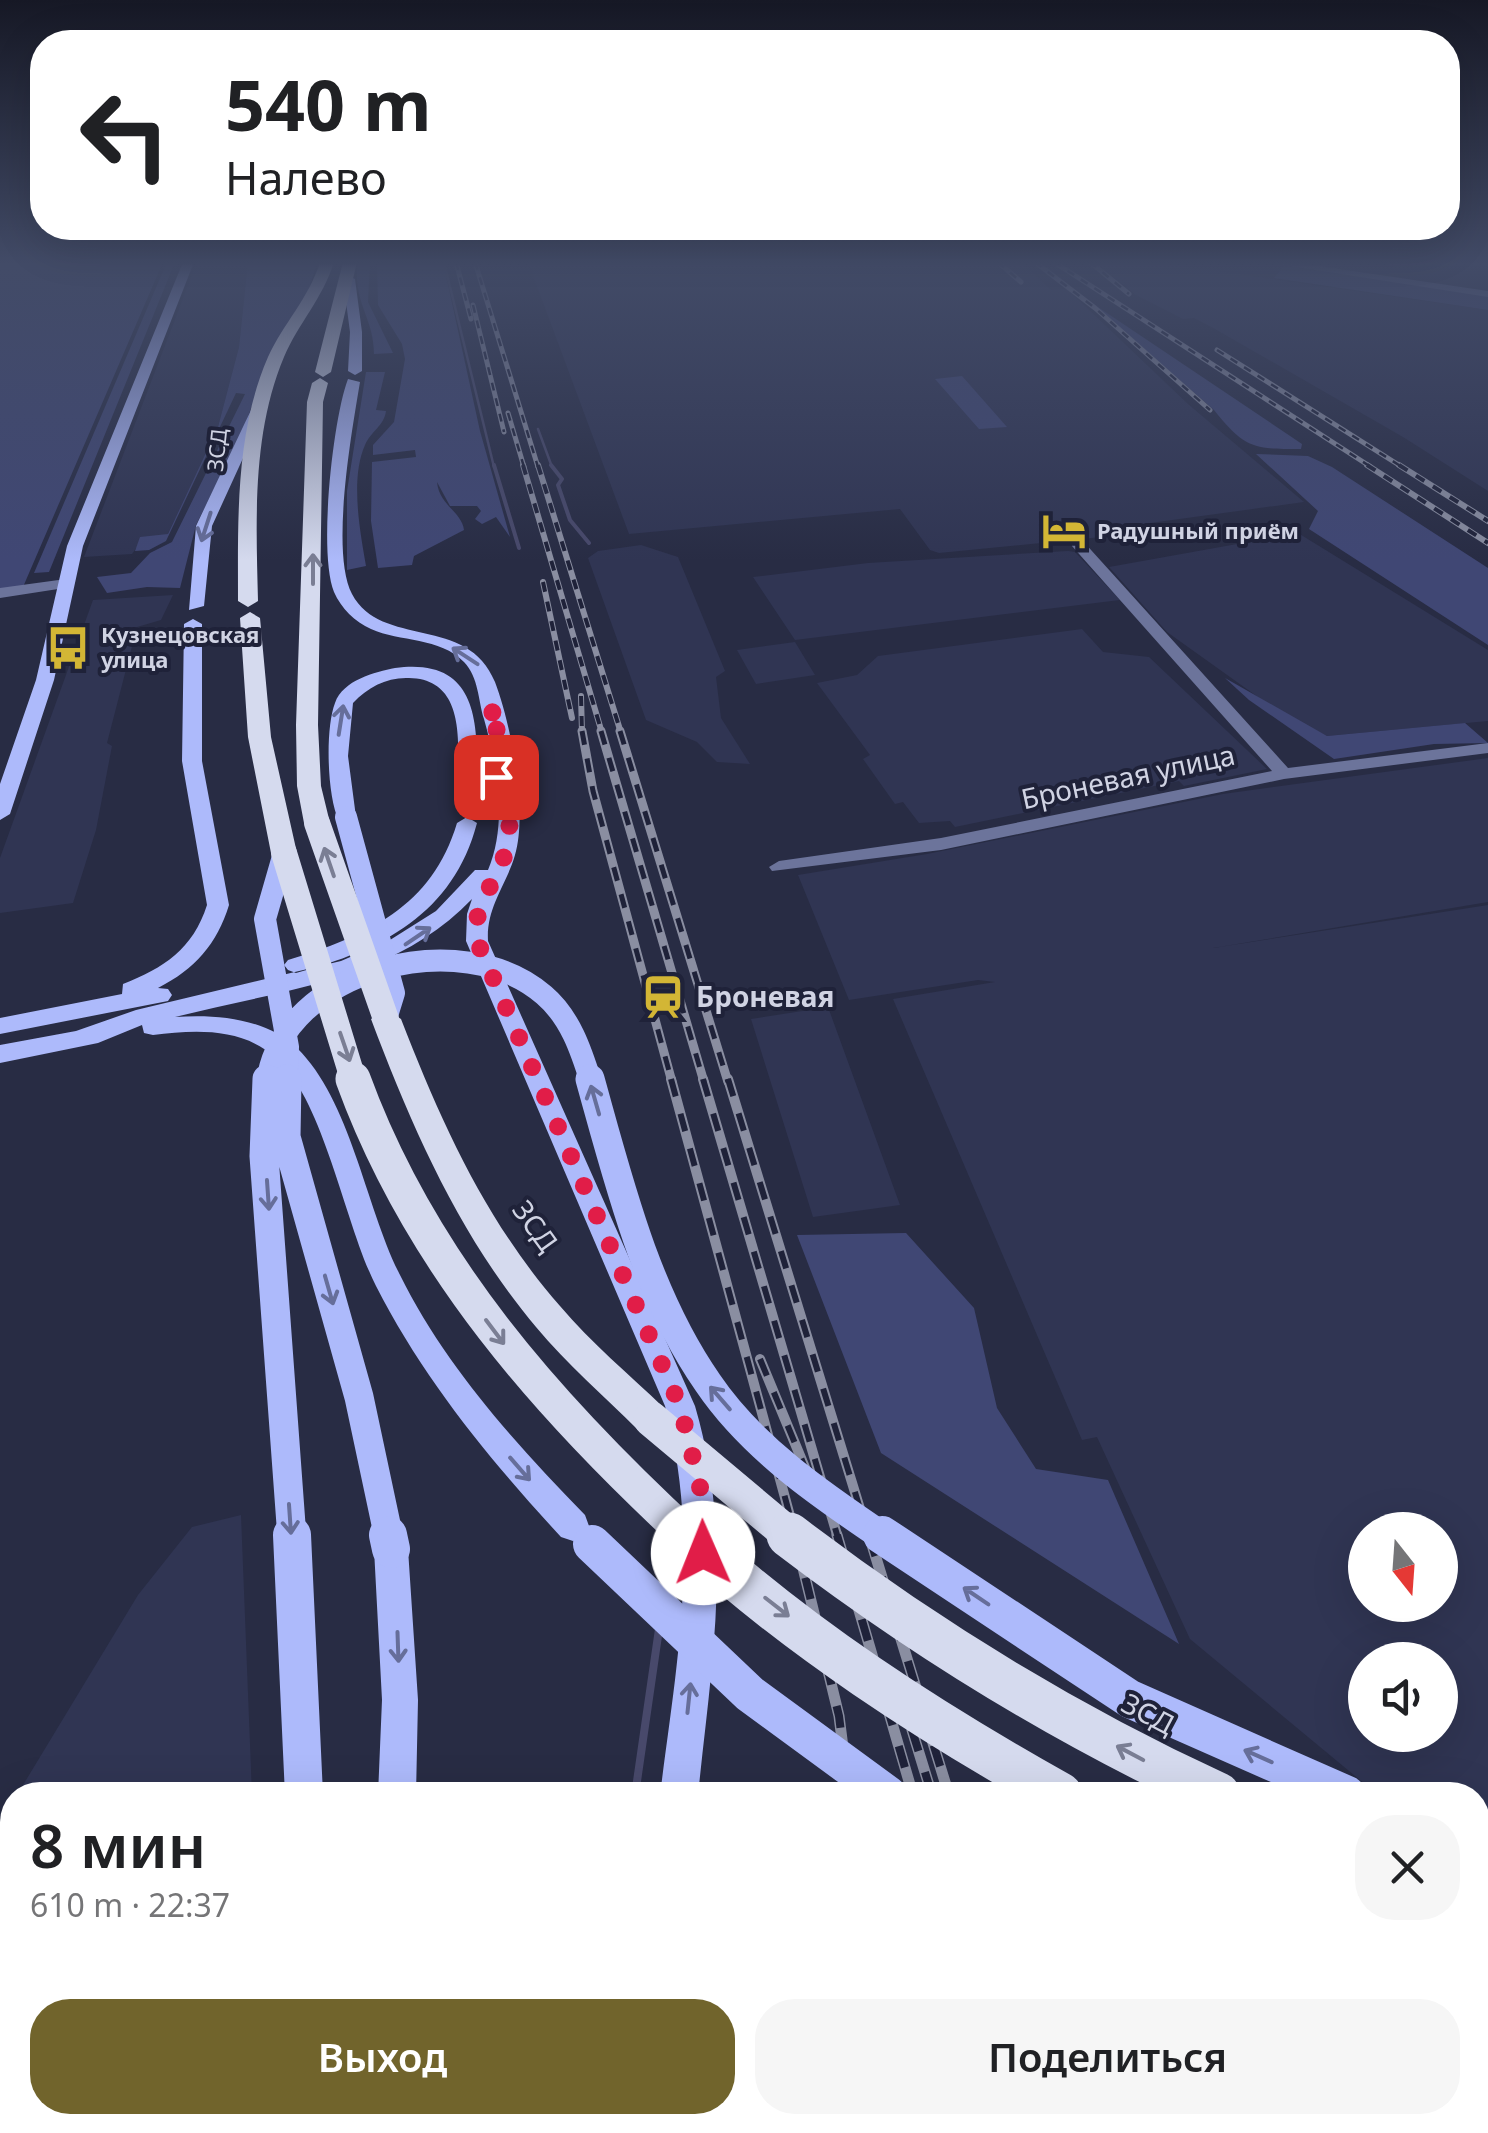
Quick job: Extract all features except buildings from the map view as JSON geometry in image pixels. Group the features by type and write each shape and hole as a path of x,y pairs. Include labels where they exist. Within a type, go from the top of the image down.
{"highway":[{"name":"ЗСД","path":"274,362 260,406 252,456 250,674 262,765 310,944 381,1144 424,1232 505,1346 610,1464 687,1538 881,1686 1039,1782"},
{"name":"ЗСД","path":"326,362 315,402 308,786 317,824 386,1020 430,1131 473,1213 548,1316 651,1420 732,1491 907,1621 1041,1706 1192,1782"}],"main road":[{"path":"0,814 45,680 64,547 139,362"},
{"path":"0,775 60,585 149,362"},
{"path":"355,362 338,504 342,593 362,616 455,648 478,662 486,675 508,839 502,863 475,913 477,941 680,1406 697,1464 703,1553 680,1782"},
{"path":"88,1006 186,962 212,928 218,905 192,761 194,615 204,526 260,406"},
{"path":"0,1026 285,968 377,936 434,891 459,851 467,811 464,709 459,690 435,674 405,672 369,681 344,702 338,744 346,817 394,993 386,1020"},
{"path":"85,1036 124,1020 355,966 402,946 454,909 488,868 497,848 492,705"},
{"path":"281,842 265,919 288,1047 286,1137 359,1397 392,1550 400,1700 397,1782"},
{"path":"304,1782 299,1640 267,1178 267,1077 280,1038 314,1002 378,972 424,963 460,963 503,972 530,984 558,1008 578,1046 640,1237 680,1337 709,1385 758,1440 876,1529 1128,1698 1318,1782"},
{"path":"0,1014 48,1014"},
{"path":"0,1054 85,1036 193,1024 239,1029 272,1042 303,1074 371,1245 436,1366 494,1440 583,1535 750,1694 870,1782"}],"street":[{"path":"1077,544 1284,774"},
{"path":"0,593 60,585"},
{"name":"Броневая улица","path":"779,867 941,844 1284,774 1488,748"}],"shaded area":[{"path":"0,362 120,362 23,587 0,590"},
{"path":"124,362 135,362 49,572 34,573"},
{"path":"159,362 235,362 218,427 168,534 137,547 132,554 84,557"},
{"path":"235,362 269,362 240,437 196,525 180,588 147,587 107,593 97,577 131,573 150,553 172,542 245,394 236,393 166,541 149,550 135,551 140,537 168,534 218,427"},
{"path":"405,362 465,362 510,537 496,517 482,524 475,519 481,511 477,506 450,506 437,482 442,497 464,530 414,556 412,565 378,568 371,521 372,462 416,457 415,450 373,455 373,445 394,422"},
{"path":"565,362 1143,362 1304,502 1143,524 1129,529 1131,534 939,553 930,550 900,509 629,534"},
{"path":"1158,362 1179,362 1302,444 1301,449 1252,444 1234,433"},
{"path":"1272,362 1488,362 1488,491"},
{"path":"366,372 385,372 376,410 386,411 365,445 358,473 366,566 347,570 347,491"},
{"path":"962,376 1007,427 979,429 935,379"},
{"path":"1256,454 1308,456 1332,467 1488,568 1488,645 1309,529 1318,511"},
{"path":"1298,533 1488,650 1488,721 1327,736 1279,712 1167,632 1109,567"},
{"path":"641,545 678,557 725,671 716,677 721,718 750,764 717,762 697,742 646,720 588,558 598,551"},
{"path":"1075,552 1120,600 795,640 753,577 868,563"},
{"path":"173,595 161,620 137,627 107,743 112,746 96,830 73,903 0,913 0,858 93,600"},
{"path":"1082,629 1103,652 1149,657 1267,769 1184,786 1179,781 955,827 950,821 919,823 903,802 895,804 863,759 870,755 817,683 857,675 878,656"},
{"path":"795,642 815,675 756,684 737,650"},
{"path":"1225,678 1327,736 1465,723 1488,743 1434,744 1334,759 1249,700"},
{"path":"1488,758 1488,902 1213,948 1488,905 1488,1782 1362,1782 1190,1639 1097,1437 1082,1440 893,999 995,982 978,980 849,1000 798,875 927,854 1223,794"},
{"path":"828,1007 900,1205 813,1217 751,1019"},
{"path":"906,1233 974,1308 997,1408 1036,1469 1108,1480 1179,1644 881,1453 797,1235"},
{"path":"241,1515 251,1782 25,1782 138,1595 192,1527"}],"waterway":[{"path":"468,362 494,467"},
{"path":"538,429 551,466"},
{"path":"494,465 519,548"},
{"path":"551,466 562,479 558,485 570,520 589,543"},
{"path":"662,1588 664,1551"},
{"path":"637,1782 659,1629"}],"railway":[{"path":"487,362 504,432"},
{"path":"506,362 538,467"},
{"path":"1155,362 1210,410"},
{"path":"1208,362 1371,467"},
{"path":"1235,362 1402,467"},
{"path":"508,413 524,467"},
{"path":"523,465 602,733"},
{"path":"538,465 621,733"},
{"path":"1367,465 1488,543"},
{"path":"1399,465 1488,521"},
{"path":"543,582 572,718"},
{"path":"581,696 582,733"},
{"path":"582,731 593,791 672,1082"},
{"path":"601,731 704,1082"},
{"path":"620,731 728,1082"},
{"path":"671,1079 796,1538"},
{"path":"703,1079 838,1538"},
{"path":"728,1079 869,1538"},
{"path":"760,1359 806,1470"},
{"path":"795,1535 839,1716 847,1782"},
{"path":"837,1535 909,1782"},
{"path":"869,1535 945,1782"},
{"path":"912,1730 928,1782"}],"place":[{"name":"Радушный приём","path":"1064,531"},
{"name":"Кузнецовская улица","path":"68,648"},
{"name":"Броневая","path":"663,997"}],"route":[{"path":"496,777 492,705 508,839 502,863 475,913 477,941 680,1406 700,1486 703,1553"}]}
